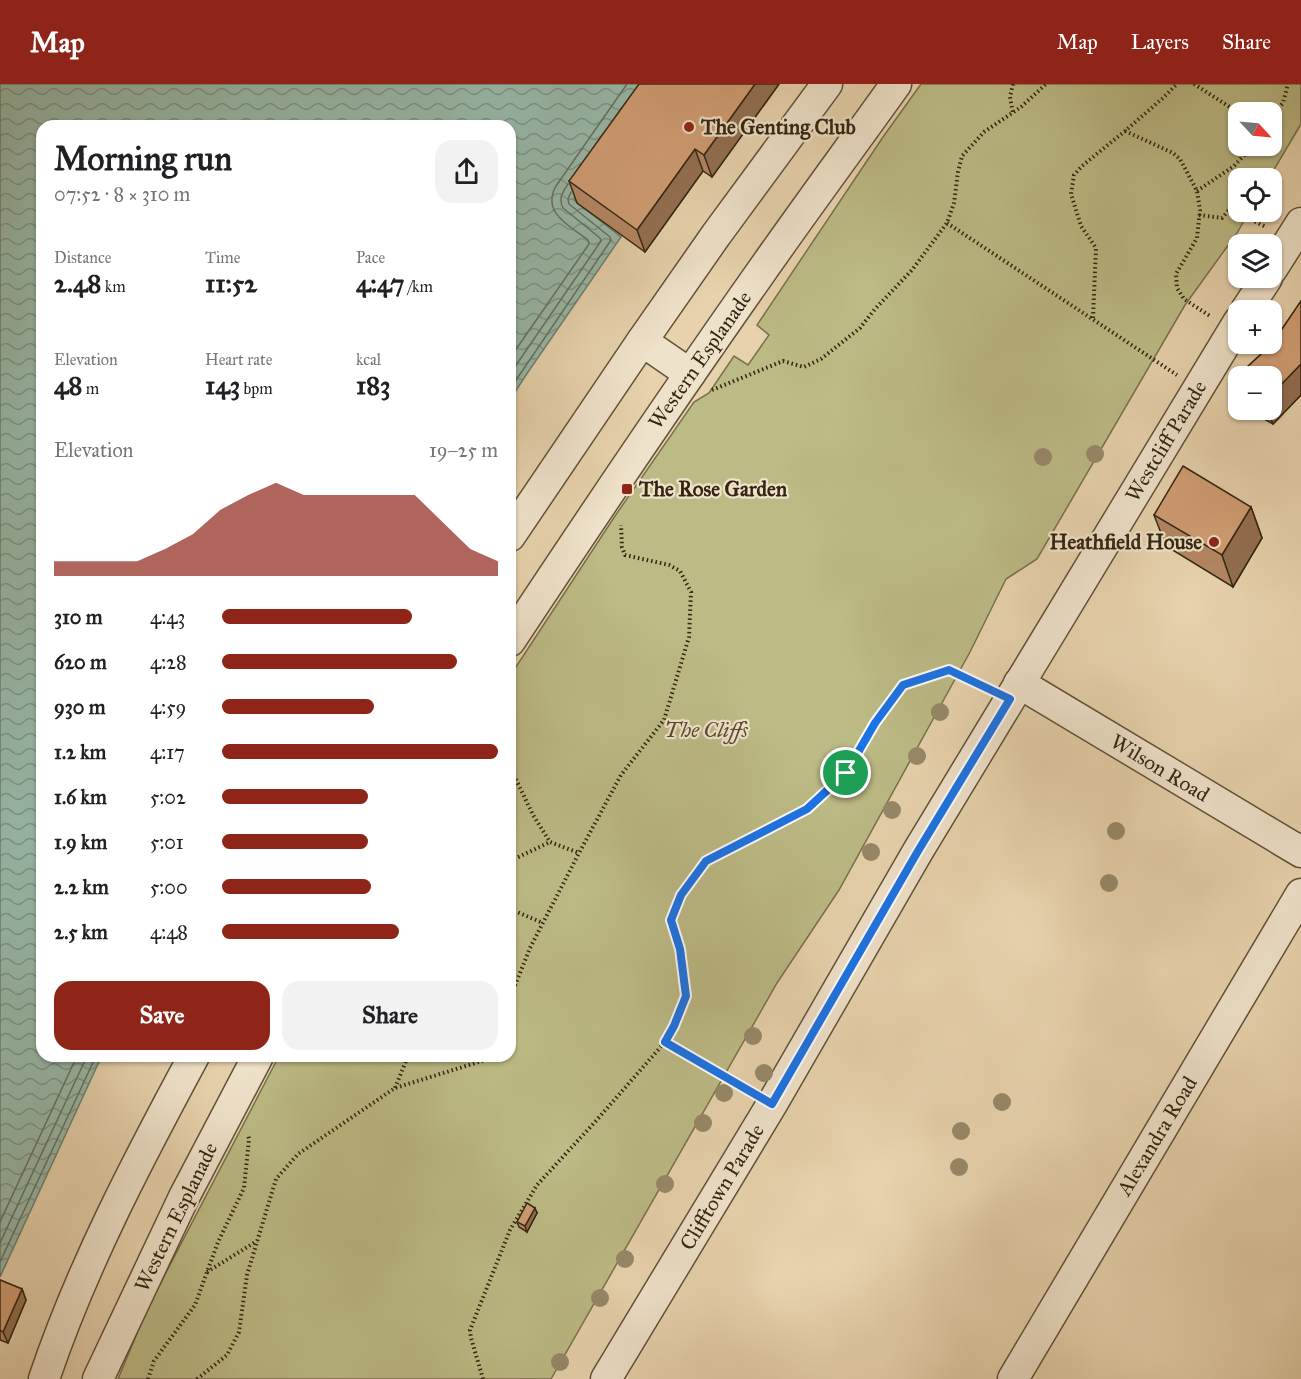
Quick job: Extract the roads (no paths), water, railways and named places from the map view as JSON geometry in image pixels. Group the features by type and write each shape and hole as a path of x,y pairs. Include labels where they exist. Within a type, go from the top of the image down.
{"street":[{"path":"516,527 716,235 827,84"},
{"name":"Western Esplanade","path":"516,632 611,489 762,271 896,84"},
{"path":"1282,254 1296,232"},
{"name":"Westcliff Parade","path":"1015,691 1228,339"},
{"path":"642,341 684,384"},
{"name":"Wilson Road","path":"1015,691 1301,852"},
{"name":"Clifftown Parade","path":"606,1379 772,1104 918,851 1015,691"},
{"name":"Alexandra Road","path":"1013,1379 1301,894"},
{"path":"44,1379 80,1282 155,1128 191,1062"},
{"name":"Western Esplanade","path":"98,1379 184,1197 255,1062"}],"water":[{"path":"0,84 654,84 574,200 621,237 516,391 516,120 36,120 36,1062 99,1062 0,1277"}],"place":[{"name":"The Genting Club","path":"689,127"},
{"name":"The Rose Garden","path":"627,489"},
{"name":"Heathfield House","path":"1214,542"}],"park label":[{"name":"The Cliffs","path":"706,730"}]}
